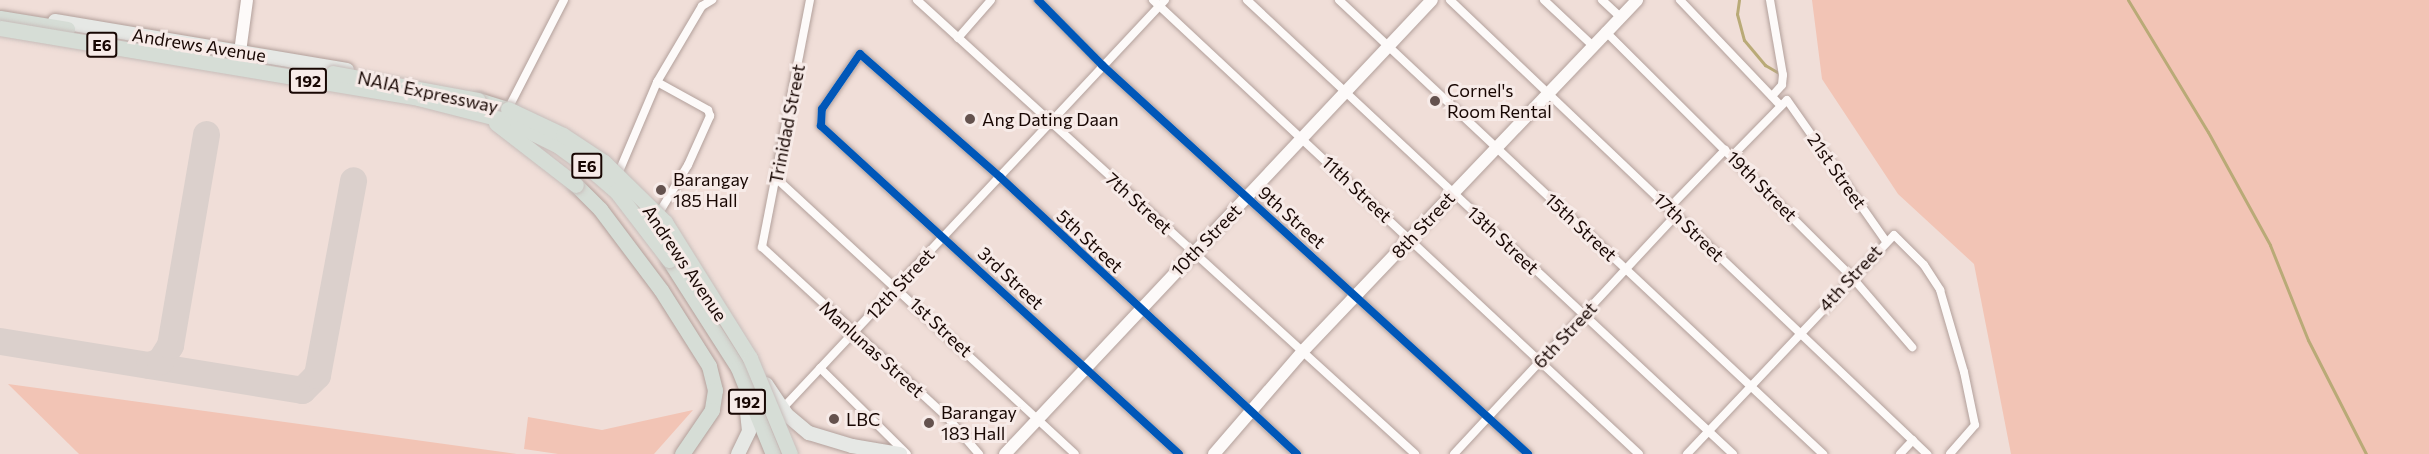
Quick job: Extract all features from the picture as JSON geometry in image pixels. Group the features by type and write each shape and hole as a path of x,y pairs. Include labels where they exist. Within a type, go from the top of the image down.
{"highway":[{"name":"NAIA Expressway","path":"0,18 468,98 508,109 563,135 626,179 685,248 750,358 790,454"},
{"name":"NAIA Expressway","path":"0,29 476,111 508,121 557,145 616,191 651,234 716,332 750,394 773,454"},
{"path":"476,111 548,161 600,209 705,357 713,378 713,403 704,428 682,454"}],"main road":[{"name":"Andrews Avenue","path":"0,12 382,76 510,105 574,137 615,170 656,218 782,409 809,433 852,446 900,454"},
{"name":"Andrews Avenue","path":"0,29 379,93 506,124 560,152 599,182 658,250 738,383 750,422 738,454"},
{"path":"125,51 128,33"},
{"path":"379,93 382,76"},
{"path":"599,182 615,170"}],"street":[{"path":"240,52 247,0"},
{"path":"510,105 564,0"},
{"path":"615,170 657,82 702,6 712,0"},
{"name":"Trinidad Street","path":"762,247 810,0"},
{"name":"7th Street","path":"917,0 1414,454"},
{"path":"958,38 991,0"},
{"name":"9th Street","path":"1038,0 1102,65 1528,454"},
{"name":"13th Street","path":"1247,0 1733,454"},
{"name":"15th Street","path":"1339,0 1823,454"},
{"name":"10th Street","path":"1005,454 1432,0"},
{"name":"17th Street","path":"1450,0 1550,92 1927,454"},
{"path":"1544,0 1592,45"},
{"path":"1602,0 1620,17"},
{"name":"8th Street","path":"1214,454 1302,352 1452,192 1550,92 1605,31 1637,0"},
{"path":"1669,208 1779,104 1680,0"},
{"path":"1770,0 1783,75 1782,85 1772,96"},
{"name":"12th Street","path":"782,409 1051,122 1159,2"},
{"name":"11th Street","path":"1159,2 1542,360 1639,454"},
{"name":"19th Street","path":"1605,31 1851,276 1912,347"},
{"name":"5th Street","path":"821,126 822,109 860,54 1000,177 1297,454"},
{"path":"656,218 688,165 710,116 708,110 657,82"},
{"name":"21st Street","path":"1779,104 1789,102 1885,240"},
{"name":"3rd Street","path":"821,126 945,236 1179,454"},
{"name":"1st Street","path":"777,179 897,287 1075,454"},
{"name":"6th Street","path":"1454,454 1676,215"},
{"name":"4th Street","path":"1687,454 1885,240 1897,236 1940,290 1975,422 1950,454"},
{"name":"Manlunas Street","path":"762,247 853,334 947,417 979,454"},
{"path":"820,368 907,454"},
{"path":"1900,454 1912,440"}],"shaded area":[{"path":"1812,0 2429,0 2429,454 2011,454 1974,264 1898,194 1822,79"},
{"path":"8,384 517,454 79,454"},
{"path":"693,410 654,454 558,454 524,449 528,417 602,430"}],"waterway":[{"path":"1739,0 1737,14 1744,40 1765,65 1779,73"},
{"path":"2128,0 2208,132 2270,245 2308,340 2366,454"}],"taxiway":[{"path":"149,365 160,361 170,345 206,134"},
{"path":"0,341 302,390 317,375 353,180"}],"cycle path":[{"path":"1038,0 1102,65 1528,454"},
{"path":"1179,454 821,126 822,109 860,54 1000,177 1297,454"}],"place":[{"name":"Cornel's Room Rental","path":"1435,101"},
{"name":"Ang Dating Daan","path":"970,119"},
{"name":"Barangay 185 Hall","path":"661,190"},
{"name":"LBC","path":"834,419"},
{"name":"Barangay 183 Hall","path":"929,423"}]}
